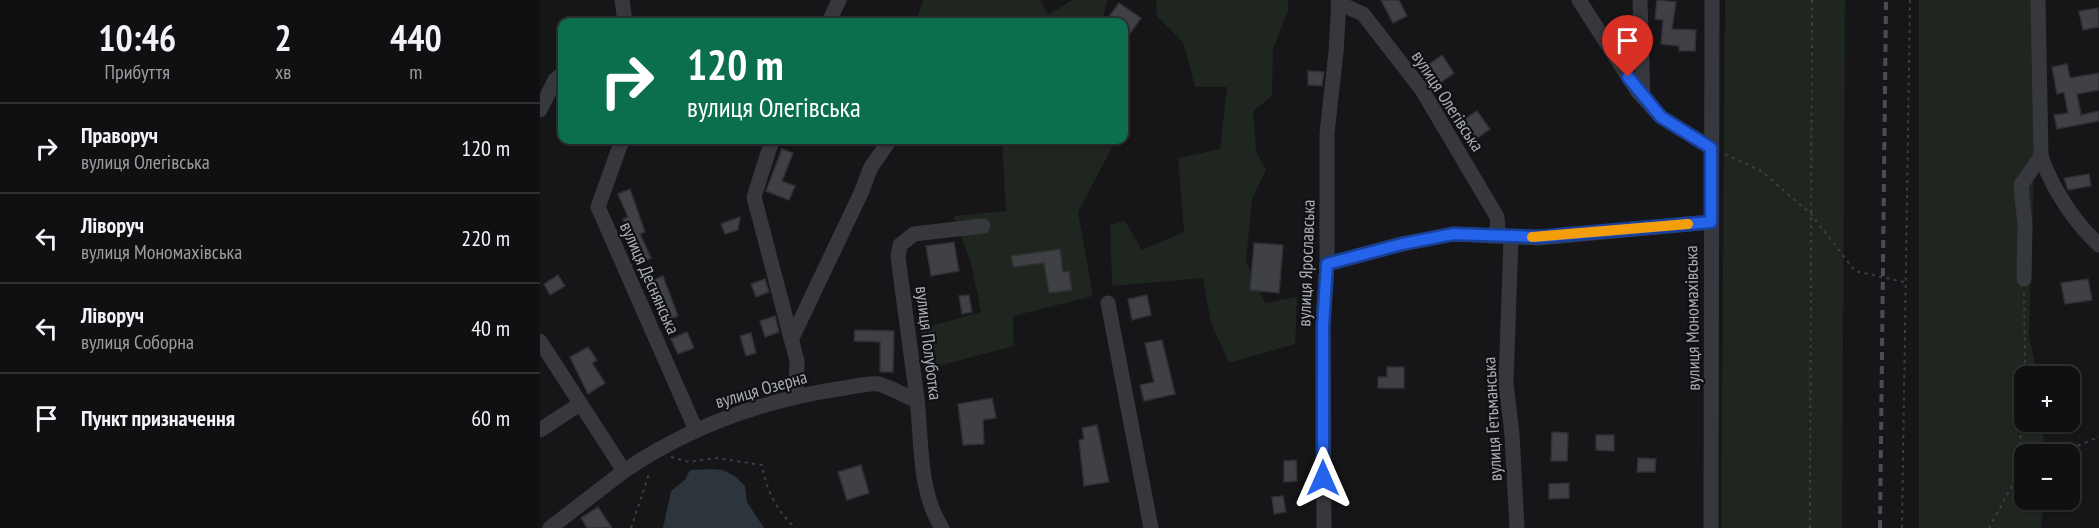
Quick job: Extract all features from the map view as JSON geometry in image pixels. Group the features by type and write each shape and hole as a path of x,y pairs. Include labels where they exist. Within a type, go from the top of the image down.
{"street":[{"path":"622,0 624,18"},
{"path":"830,18 839,0"},
{"path":"1579,0 1642,97 1661,117 1711,148"},
{"path":"1640,0 1642,97"},
{"name":"вулиця Мономахівська","path":"1711,528 1712,0"},
{"path":"2038,0 2041,156 2049,178 2089,237 2099,245"},
{"name":"вулиця Олегівська","path":"1339,2 1363,14 1422,90 1497,217 1498,229 1491,236"},
{"name":"вулиця Ярославська","path":"1324,528 1323,325 1327,264 1327,133 1339,2"},
{"path":"540,110 558,77"},
{"name":"вулиця Деснянська","path":"621,144 598,207 696,430"},
{"path":"771,144 754,197 797,361 796,395"},
{"path":"792,338 861,194 871,167 887,144"},
{"path":"2024,279 2025,225 2021,185 2041,156"},
{"path":"1327,264 1402,244 1453,234 1539,237 1711,222"},
{"name":"вулиця Полуботка","path":"942,528 931,512 922,458 898,257 900,245 914,234 983,226"},
{"name":"вулиця Гетьманська","path":"1511,237 1506,383 1512,435 1517,528"},
{"path":"1108,303 1151,528"},
{"path":"540,341 624,471"},
{"name":"вулиця Озерна","path":"550,528 624,471 696,430 733,414 796,395 878,384 917,401"},
{"path":"540,430 580,404"}],"path":[{"path":"1810,528 1812,0"},
{"path":"1902,528 1910,0"},
{"path":"1711,148 1761,171 1811,214 1855,271 1904,282"},
{"path":"2020,444 2025,363 2024,279"},
{"path":"2080,445 2099,437"},
{"path":"631,528 658,450 689,462 716,458 762,465 764,481 787,521 796,528"},
{"path":"1989,528 2014,482"}],"shaded area":[{"path":"923,0 1040,0 1048,15 1072,0 1107,0 1103,18 917,18"},
{"path":"1156,0 1287,0 1289,8 1273,49 1272,96 1253,111 1256,151 1266,170 1252,199 1246,262 1265,303 1297,297 1295,344 1229,363 1211,323 1203,278 1112,286 1110,225 1125,221 1142,250 1184,232 1178,158 1220,149 1227,87 1195,87 1184,44 1157,16"},
{"path":"1725,0 1845,0 1842,528 1721,528"},
{"path":"1919,0 2033,0 2034,166 2029,337 2036,366 2014,366 2014,432 2043,432 2044,444 2014,444 2014,510 2043,510 2041,528 1919,528"},
{"path":"1002,144 1114,144 1078,212 1093,296 1013,316 1014,346 926,369 920,329 981,312 971,263 954,216 1006,211"},
{"path":"690,470 723,470 736,477 745,486 747,502 764,528 663,528 671,491 685,480"}],"building":[{"path":"1381,0 1399,0 1407,16 1393,23"},
{"path":"1657,0 1676,2 1672,29 1696,30 1695,51 1679,51 1679,46 1661,44 1663,20 1655,19"},
{"path":"1119,3 1141,18 1128,36 1128,18 1108,18"},
{"path":"2098,8 2099,27 2083,30 2079,11"},
{"path":"1442,55 1454,73 1436,86 1424,68"},
{"path":"2067,64 2070,78 2099,73 2099,90 2077,94 2081,115 2099,111 2099,121 2057,129 2054,115 2068,113 2064,92 2057,94 2052,67"},
{"path":"1308,71 1324,72 1322,86 1308,85"},
{"path":"1477,111 1490,129 1476,139 1463,120"},
{"path":"782,149 793,153 782,181 795,186 789,200 766,191"},
{"path":"2089,174 2091,186 2068,190 2064,178"},
{"path":"630,189 645,232 640,234 651,258 639,264 623,219 628,217 618,194"},
{"path":"740,217 738,230 725,234 721,224"},
{"path":"954,242 959,271 931,276 926,246"},
{"path":"1254,243 1283,245 1279,293 1250,290"},
{"path":"1060,249 1063,272 1069,271 1072,290 1049,293 1044,263 1013,267 1011,256"},
{"path":"558,275 565,286 550,295 544,284"},
{"path":"663,276 678,316 663,322 649,282"},
{"path":"765,279 769,292 756,297 751,284"},
{"path":"2088,279 2092,300 2065,304 2061,283"},
{"path":"969,295 972,312 962,314 959,296"},
{"path":"1147,295 1151,315 1132,320 1128,299"},
{"path":"775,316 779,332 765,337 760,321"},
{"path":"855,330 894,331 893,372 880,372 880,342 854,341"},
{"path":"687,332 694,348 678,354 671,339"},
{"path":"751,333 756,353 746,356 740,336"},
{"path":"1162,340 1175,394 1144,401 1140,385 1154,382 1145,343"},
{"path":"588,347 597,360 592,363 605,383 588,394 570,357"},
{"path":"1387,367 1404,367 1404,388 1378,388 1378,377 1387,377"},
{"path":"992,398 996,418 983,420 984,444 963,445 958,404"},
{"path":"1097,425 1109,482 1084,486 1079,440 1084,439 1082,428"},
{"path":"1552,432 1568,433 1567,461 1551,461"},
{"path":"1596,435 1614,435 1614,451 1596,450"},
{"path":"1638,458 1656,459 1655,472 1637,472"},
{"path":"1296,460 1297,481 1284,482 1284,461"},
{"path":"861,465 869,493 847,500 838,472"},
{"path":"1569,483 1569,498 1549,499 1549,484"},
{"path":"1283,496 1286,512 1274,514 1272,497"},
{"path":"598,507 612,528 587,528 581,518"}],"railway":[{"path":"1880,528 1886,0"}],"slow traffic":[{"path":"1532,237 1688,224"}],"route":[{"path":"1323,478 1323,325 1327,264 1402,244 1453,234 1539,237 1711,222 1711,148 1661,117 1638,92 1628,77"}]}
